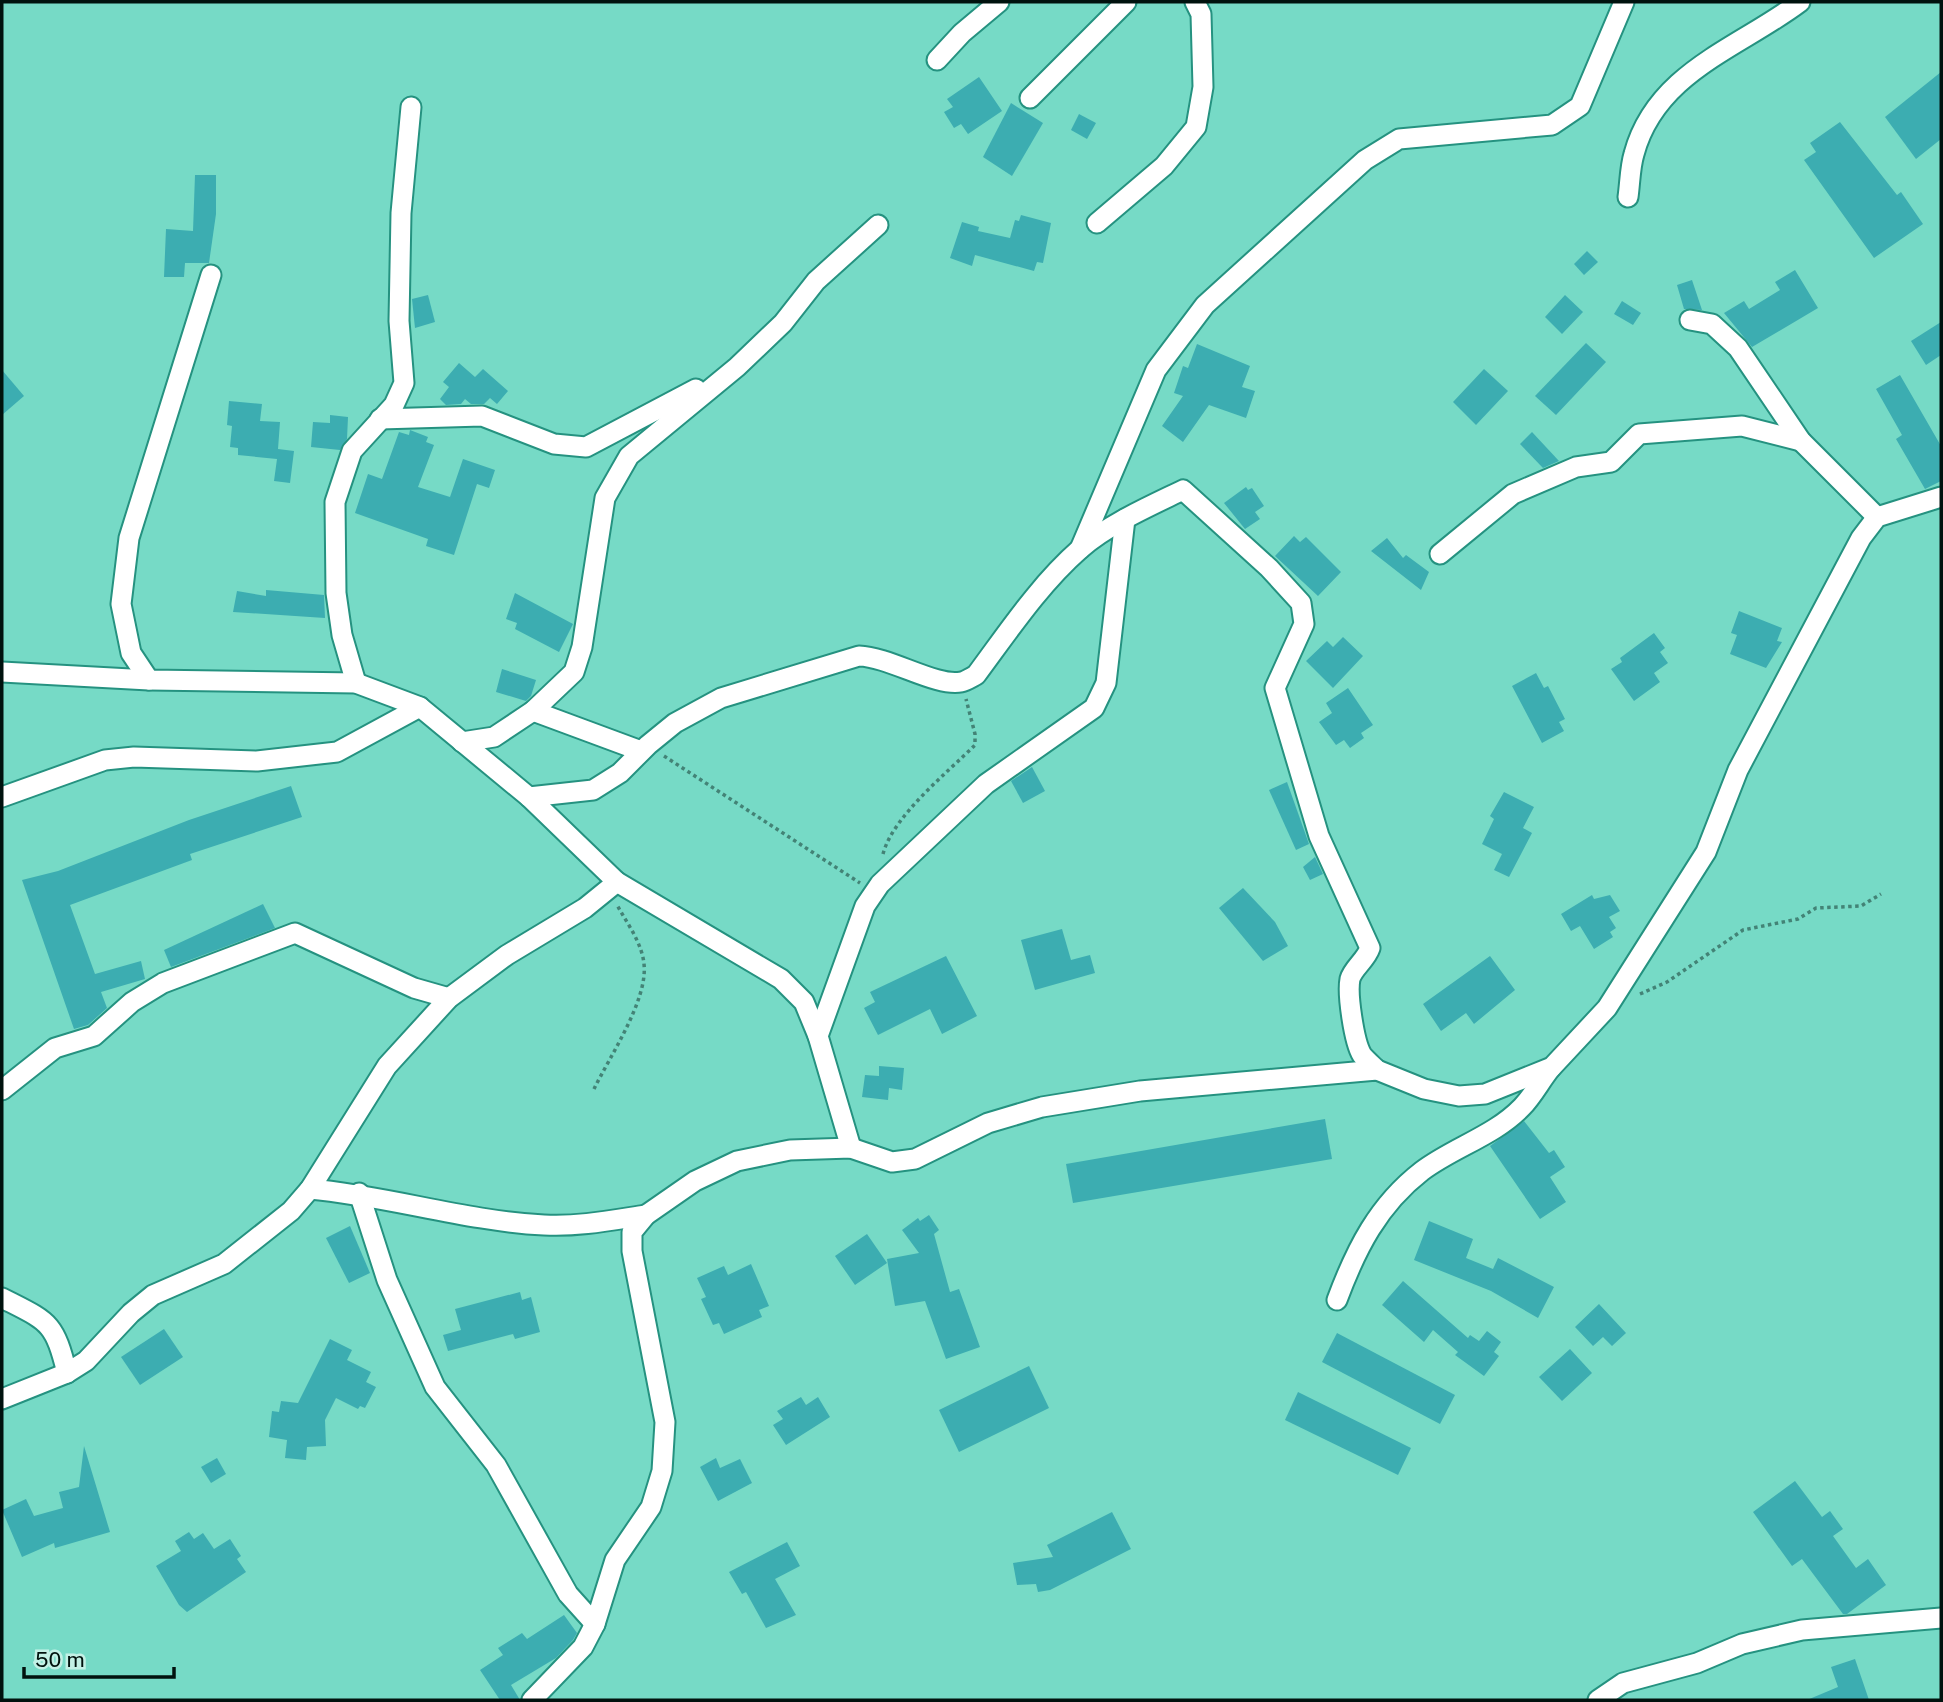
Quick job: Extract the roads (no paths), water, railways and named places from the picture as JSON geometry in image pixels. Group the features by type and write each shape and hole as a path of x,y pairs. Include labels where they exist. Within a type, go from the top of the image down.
{"street":[{"path":"937,60 962,33 999,2"},
{"path":"1030,97 1126,2"},
{"path":"1097,223 1164,166 1196,127 1203,88 1201,15 1195,2"},
{"path":"1080,549 1156,370 1205,305 1365,160 1399,139 1552,125 1580,106 1624,2"},
{"path":"1628,197 1633,155 1644,125 1665,96 1684,75 1800,2"},
{"path":"356,683 342,635 336,593 335,502 352,451 394,405 404,383 399,321 401,212 411,107"},
{"path":"462,742 494,737 533,711 574,672 582,647 605,498 629,456 737,367 783,323 817,281 878,225"},
{"path":"149,680 131,653 121,604 129,538 211,275"},
{"path":"1690,320 1712,324 1738,348 1801,442 1877,517"},
{"path":"380,419 482,416 554,443 586,447 737,367"},
{"path":"1440,554 1513,494 1576,467 1611,462 1639,434 1742,426 1801,442"},
{"path":"529,797 593,790 621,773 675,723 721,698 859,656 879,657 943,681 961,682 976,675 1043,587 1080,549 1125,519 1183,490 1269,568 1301,603 1304,624 1275,688 1319,836 1370,948 1366,960 1351,976 1350,986 1356,1037 1362,1055 1377,1070 1424,1089 1459,1096 1485,1094 1552,1067"},
{"path":"1337,1300 1355,1251 1379,1214 1422,1171 1500,1126 1524,1106 1552,1067 1607,1008 1706,852 1738,771 1861,538 1877,517 1941,497"},
{"path":"818,1036 865,906 877,888 986,784 1094,708 1106,683 1125,519"},
{"path":"2,672 149,680 356,683 420,707 529,797 612,886 781,979 804,1002 818,1036 851,1148"},
{"path":"2,797 105,760 134,757 257,761 337,752 420,707"},
{"path":"533,711 645,748"},
{"path":"2,1399 67,1373 86,1361 131,1313 153,1295 224,1264 291,1211 310,1189 387,1066 449,998 507,955 585,908 612,886"},
{"path":"2,1090 55,1048 94,1036 131,1002 163,983 295,933 414,988 449,998"},
{"path":"532,1700 583,1647 595,1624 615,1560 651,1507 662,1471 666,1422 632,1251 632,1232 646,1215 695,1181 737,1161 790,1150 851,1148 892,1162 915,1159 988,1123 1042,1107 1140,1091 1377,1070"},
{"path":"310,1189 359,1193 462,1214 545,1226 598,1223 646,1215"},
{"path":"359,1193 387,1280 435,1387 496,1465 568,1594 595,1624"},
{"path":"2,1298 42,1318 53,1329 67,1373"},
{"path":"1598,1700 1623,1684 1697,1663 1742,1644 1802,1630 1941,1618"}]}
